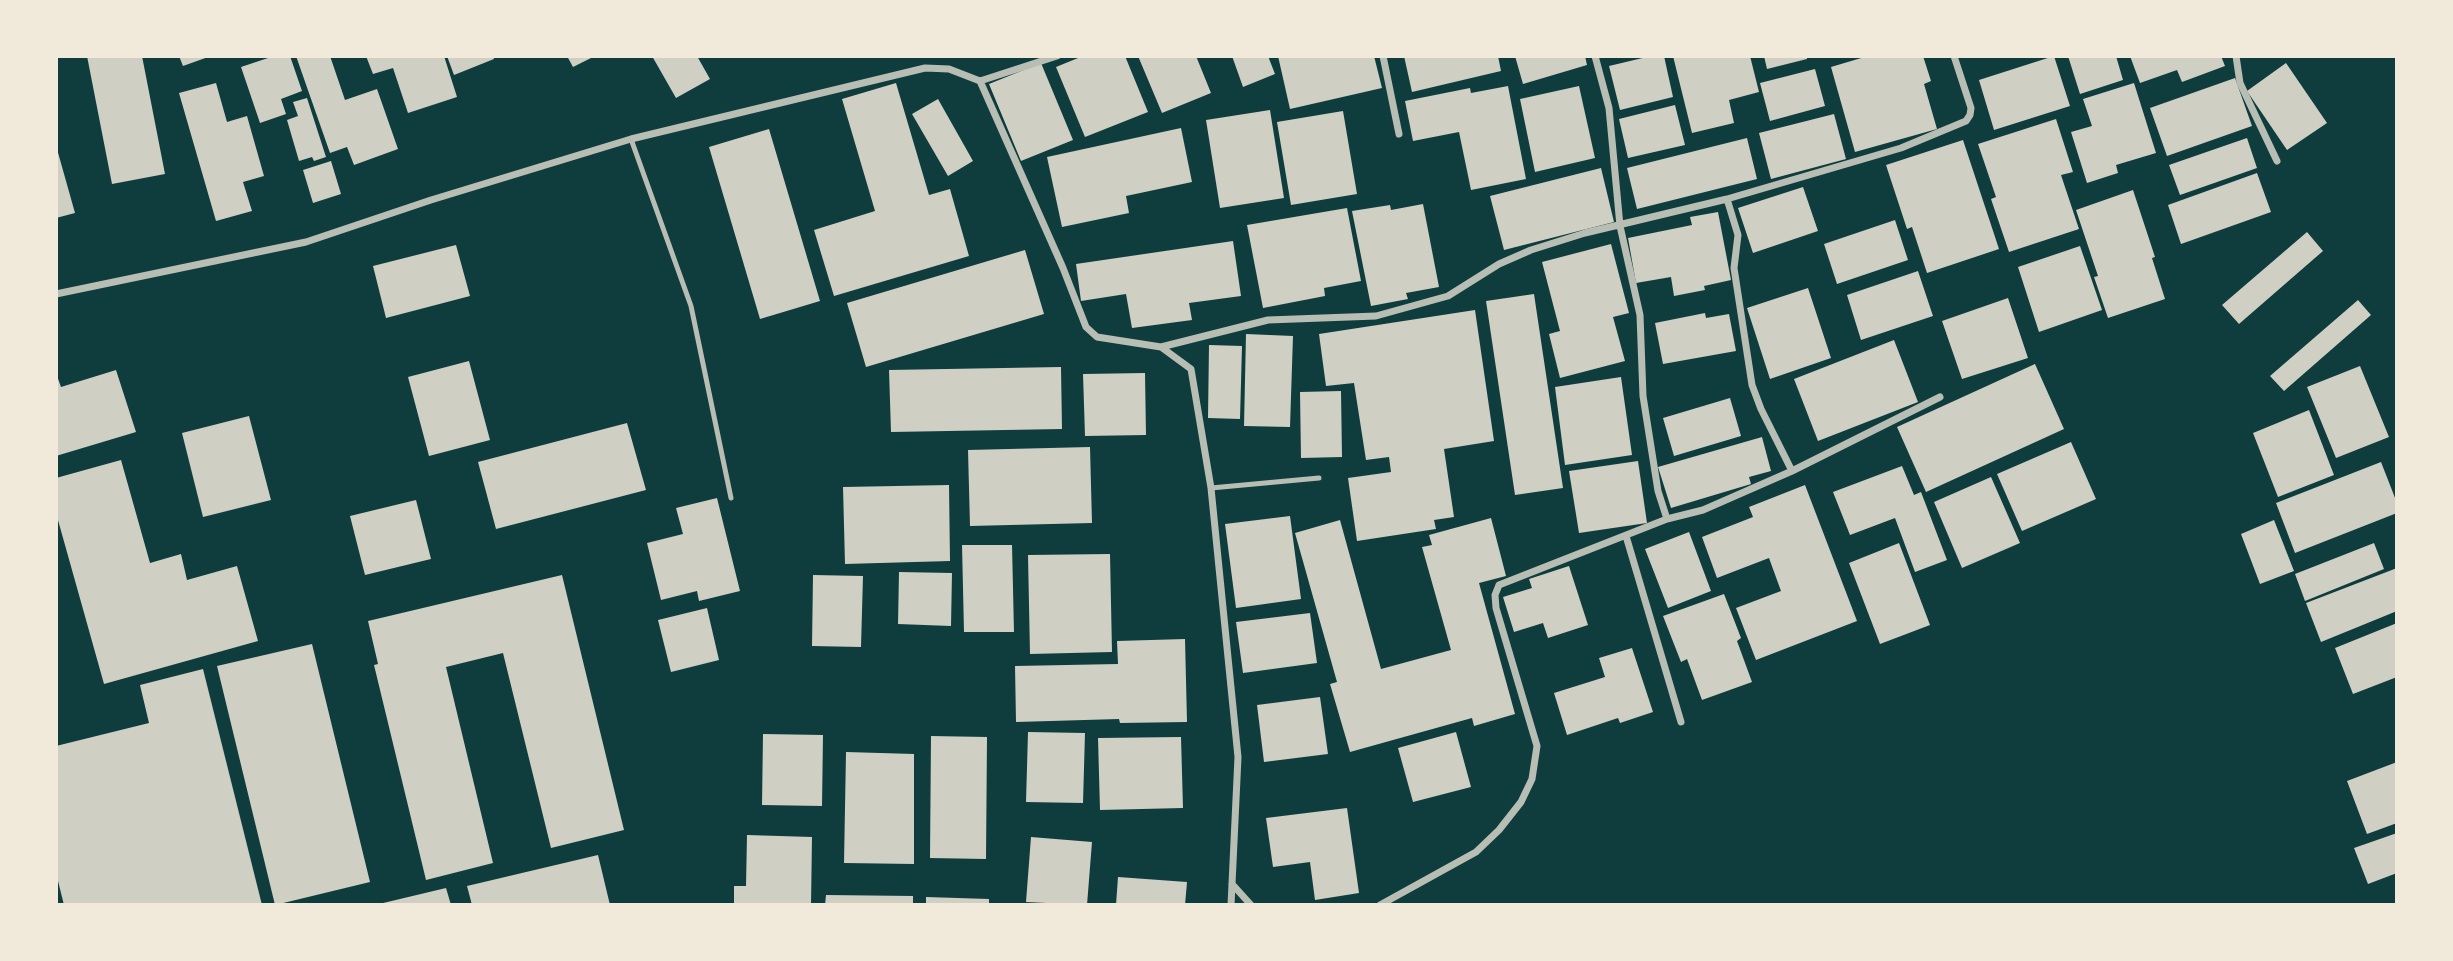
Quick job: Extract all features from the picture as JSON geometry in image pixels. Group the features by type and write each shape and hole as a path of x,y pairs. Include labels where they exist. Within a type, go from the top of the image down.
{"street":[{"path":"56,294 306,242 431,200 631,139 925,68 949,69 980,81 1057,56"},
{"path":"1383,56 1399,134"},
{"path":"1595,56 1609,108 1620,226 1640,315 1643,396 1658,491 1667,519"},
{"path":"980,81 1063,268 1086,327 1097,337 1161,347 1268,320 1376,316 1448,296 1499,264 1531,250 1585,233 1727,199 1900,148 1966,121 1971,108 1954,56"},
{"path":"2236,56 2240,83 2277,161"},
{"path":"1727,199 1738,235 1734,268 1752,385 1760,409 1791,471"},
{"path":"1161,347 1191,369 1211,488 1238,757 1231,905"},
{"path":"1380,905 1476,852 1499,830 1521,802 1532,779 1537,746 1496,608 1495,595 1499,585 1667,519 1703,510 1791,471 1940,397"},
{"path":"1626,536 1681,722"},
{"path":"1231,884 1251,905"}],"lane":[{"path":"631,139 691,306 731,498"},
{"path":"1211,488 1319,478"}],"building":[{"path":"87,56 142,56 165,174 112,184"},
{"path":"179,56 211,56 183,66"},
{"path":"274,56 290,56 302,91 281,99 286,114 260,123 241,67"},
{"path":"296,56 330,56 345,100 377,89 398,149 354,165 347,147 330,153"},
{"path":"366,56 444,56 457,97 408,113 393,68 373,74"},
{"path":"447,56 493,56 494,59 454,75"},
{"path":"567,56 595,56 573,67"},
{"path":"652,56 697,56 710,79 676,98"},
{"path":"1083,56 1125,56 1148,112 1085,137 1056,67"},
{"path":"1138,56 1196,56 1211,93 1162,113"},
{"path":"1232,56 1268,56 1275,74 1243,87"},
{"path":"1278,56 1374,56 1382,88 1290,109"},
{"path":"1404,56 1498,56 1501,71 1412,92"},
{"path":"1515,56 1585,56 1587,65 1523,84"},
{"path":"1651,56 1664,56 1673,97 1620,110 1609,66"},
{"path":"1673,56 1750,56 1759,92 1729,100 1734,123 1692,133"},
{"path":"1764,56 1807,56 1807,59 1767,69"},
{"path":"1868,56 1923,56 1931,81 1924,84 1937,129 1855,152 1831,67"},
{"path":"2054,56 2070,106 1994,130 1979,80"},
{"path":"2068,56 2116,56 2123,80 2080,94"},
{"path":"2130,56 2221,56 2225,66 2182,82 2177,70 2140,83"},
{"path":"1041,63 1073,140 1021,161 989,84"},
{"path":"2286,63 2327,123 2287,150 2247,91"},
{"path":"1815,69 1825,106 1770,121 1760,83"},
{"path":"2235,78 2252,126 2167,156 2150,108"},
{"path":"216,83 227,122 247,116 264,176 243,182 252,211 216,221 179,93"},
{"path":"896,83 929,195 950,189 969,256 834,296 814,230 875,211 842,99"},
{"path":"2134,83 2156,153 2116,165 2118,173 2087,183 2071,132 2092,126 2083,99"},
{"path":"1508,86 1526,179 1471,190 1459,132 1413,141 1405,101 1470,88 1471,93"},
{"path":"1579,86 1595,158 1535,172 1520,99"},
{"path":"307,98 326,157 314,161 312,157 299,161 287,120 298,116 293,102"},
{"path":"938,99 973,161 948,176 912,114"},
{"path":"1675,105 1685,145 1628,158 1619,119"},
{"path":"1270,110 1284,198 1220,208 1206,120"},
{"path":"1343,111 1357,194 1291,205 1277,122"},
{"path":"1834,114 1846,159 1771,179 1759,133"},
{"path":"2056,119 2073,172 2061,175 2079,229 2009,252 1991,199 1996,197 1978,144"},
{"path":"1181,128 1192,182 1126,196 1129,213 1062,227 1047,157"},
{"path":"769,129 820,301 760,319 709,147"},
{"path":"1747,138 1757,179 1637,209 1627,168"},
{"path":"2247,138 2257,168 2180,195 2169,165"},
{"path":"1963,140 1999,249 1927,273 1912,227 1907,229 1886,165"},
{"path":"56,150 75,213 56,218"},
{"path":"331,161 341,194 313,203 303,170"},
{"path":"1601,168 1614,222 1504,250 1490,196"},
{"path":"2257,173 2271,212 2181,244 2168,205"},
{"path":"1803,187 1818,231 1753,253 1738,208"},
{"path":"2133,190 2155,257 2152,258 2165,299 2108,318 2094,277 2098,276 2076,210"},
{"path":"1423,204 1439,287 1406,293 1408,299 1371,306 1352,211 1390,205 1391,210"},
{"path":"1347,208 1361,281 1324,288 1325,296 1263,308 1247,225"},
{"path":"1718,212 1731,280 1704,286 1705,290 1674,296 1671,277 1636,283 1628,238 1692,225 1690,217"},
{"path":"1895,220 1908,260 1837,284 1824,244"},
{"path":"2307,232 2323,251 2239,324 2222,305"},
{"path":"1233,241 1241,296 1189,303 1192,320 1132,328 1126,294 1081,301 1076,264"},
{"path":"1611,244 1629,313 1613,317 1625,361 1560,378 1549,334 1560,331 1542,262"},
{"path":"456,245 470,296 386,318 373,266"},
{"path":"2080,246 2102,310 2039,332 2018,267"},
{"path":"1025,250 1044,314 866,367 847,303"},
{"path":"1918,271 1933,316 1861,340 1847,295"},
{"path":"1808,288 1831,358 1770,379 1747,308"},
{"path":"1534,294 1563,488 1515,495 1486,301"},
{"path":"2008,298 2028,358 1962,379 1942,321"},
{"path":"2358,300 2371,315 2284,391 2270,376"},
{"path":"1475,310 1494,441 1444,449 1454,517 1434,520 1436,529 1357,541 1348,478 1391,472 1389,457 1366,460 1354,383 1326,386 1319,334"},
{"path":"1705,313 1706,318 1729,314 1736,351 1663,364 1655,323"},
{"path":"1246,334 1293,336 1290,427 1244,426"},
{"path":"1894,340 1918,402 1818,441 1794,379"},
{"path":"1209,345 1242,346 1240,419 1208,418"},
{"path":"469,361 490,440 429,456 408,377"},
{"path":"2035,364 2064,429 1926,492 1897,427"},
{"path":"2360,366 2389,437 2336,458 2307,387"},
{"path":"1061,367 1062,429 891,432 889,370"},
{"path":"116,370 136,432 56,456 56,373 61,387"},
{"path":"1145,373 1146,435 1085,436 1083,374"},
{"path":"1621,377 1632,455 1565,465 1555,387"},
{"path":"1341,391 1342,457 1301,458 1300,392"},
{"path":"1730,398 1741,436 1674,456 1663,418"},
{"path":"2309,410 2334,475 2278,497 2253,433"},
{"path":"249,416 271,500 203,517 182,433"},
{"path":"627,423 646,490 496,529 478,462"},
{"path":"1762,437 1771,471 1749,477 1751,484 1671,508 1658,467"},
{"path":"2071,442 2096,499 2022,531 1997,474"},
{"path":"1090,447 1092,523 970,526 968,450"},
{"path":"121,460 150,563 181,554 187,580 237,566 258,641 104,684 56,513 56,478"},
{"path":"1638,461 1647,523 1579,533 1569,471"},
{"path":"2381,462 2397,503 2397,513 2295,553 2276,503"},
{"path":"1902,466 1914,495 1921,492 1947,560 1915,572 1895,518 1850,535 1833,492"},
{"path":"1991,477 2020,543 1962,568 1934,502"},
{"path":"949,485 950,561 845,564 843,487"},
{"path":"1805,485 1857,621 1756,660 1736,608 1781,591 1769,558 1717,578 1702,537 1753,517 1749,507"},
{"path":"717,498 740,591 699,601 697,591 661,600 647,543 683,534 676,508"},
{"path":"416,500 431,559 365,575 350,516"},
{"path":"1290,516 1301,599 1236,608 1225,524"},
{"path":"1491,518 1506,576 1479,583 1515,714 1474,726 1472,718 1350,752 1330,684 1337,682 1295,533 1340,520 1381,669 1451,650 1422,547 1432,545 1429,535"},
{"path":"2274,520 2294,571 2260,584 2241,534"},
{"path":"1689,532 1711,591 1668,608 1645,549"},
{"path":"1899,543 1930,625 1880,644 1849,563"},
{"path":"2374,543 2384,569 2305,601 2295,574"},
{"path":"962,545 1012,545 1014,632 964,632"},
{"path":"1110,554 1112,652 1030,654 1028,555"},
{"path":"1569,566 1588,625 1548,638 1543,623 1514,632 1503,597 1532,588 1529,579"},
{"path":"2397,568 2397,611 2321,642 2306,603"},
{"path":"899,572 952,573 951,626 898,624"},
{"path":"562,575 624,830 551,848 503,653 446,667 493,863 426,880 374,665 378,664 368,621"},
{"path":"813,575 863,576 861,647 812,646"},
{"path":"1724,594 1741,638 1737,641 1752,682 1702,700 1687,659 1681,662 1663,616"},
{"path":"707,608 719,660 671,672 658,620"},
{"path":"1310,613 1317,663 1243,673 1236,622"},
{"path":"2397,623 2397,677 2353,694 2335,648"},
{"path":"1185,639 1187,722 1120,723 1119,719 1016,722 1015,666 1118,664 1117,641"},
{"path":"312,644 370,882 275,905 217,666"},
{"path":"1632,648 1653,712 1620,723 1618,718 1567,735 1554,693 1605,677 1599,658"},
{"path":"203,669 262,905 64,905 56,873 56,746 149,723 140,685"},
{"path":"1320,697 1328,754 1264,762 1257,705"},
{"path":"1028,732 1085,733 1083,803 1026,802"},
{"path":"1456,732 1471,787 1413,802 1398,748"},
{"path":"763,734 823,735 822,806 762,805"},
{"path":"931,736 987,737 986,859 930,858"},
{"path":"1181,737 1183,808 1100,810 1098,738"},
{"path":"846,752 914,754 914,864 844,863"},
{"path":"2397,762 2397,823 2367,834 2347,781"},
{"path":"1347,808 1359,893 1315,900 1310,862 1273,867 1266,818"},
{"path":"2397,833 2397,873 2368,884 2354,848"},
{"path":"747,835 812,837 811,905 734,905 734,886 746,886"},
{"path":"1031,837 1092,842 1087,905 1026,902"},
{"path":"598,855 610,905 472,905 467,886"},
{"path":"1118,877 1187,882 1185,905 1116,905"},
{"path":"446,888 451,905 379,905 379,904"},
{"path":"826,895 913,896 913,905 825,905"},
{"path":"926,897 989,899 989,905 926,905"}]}
